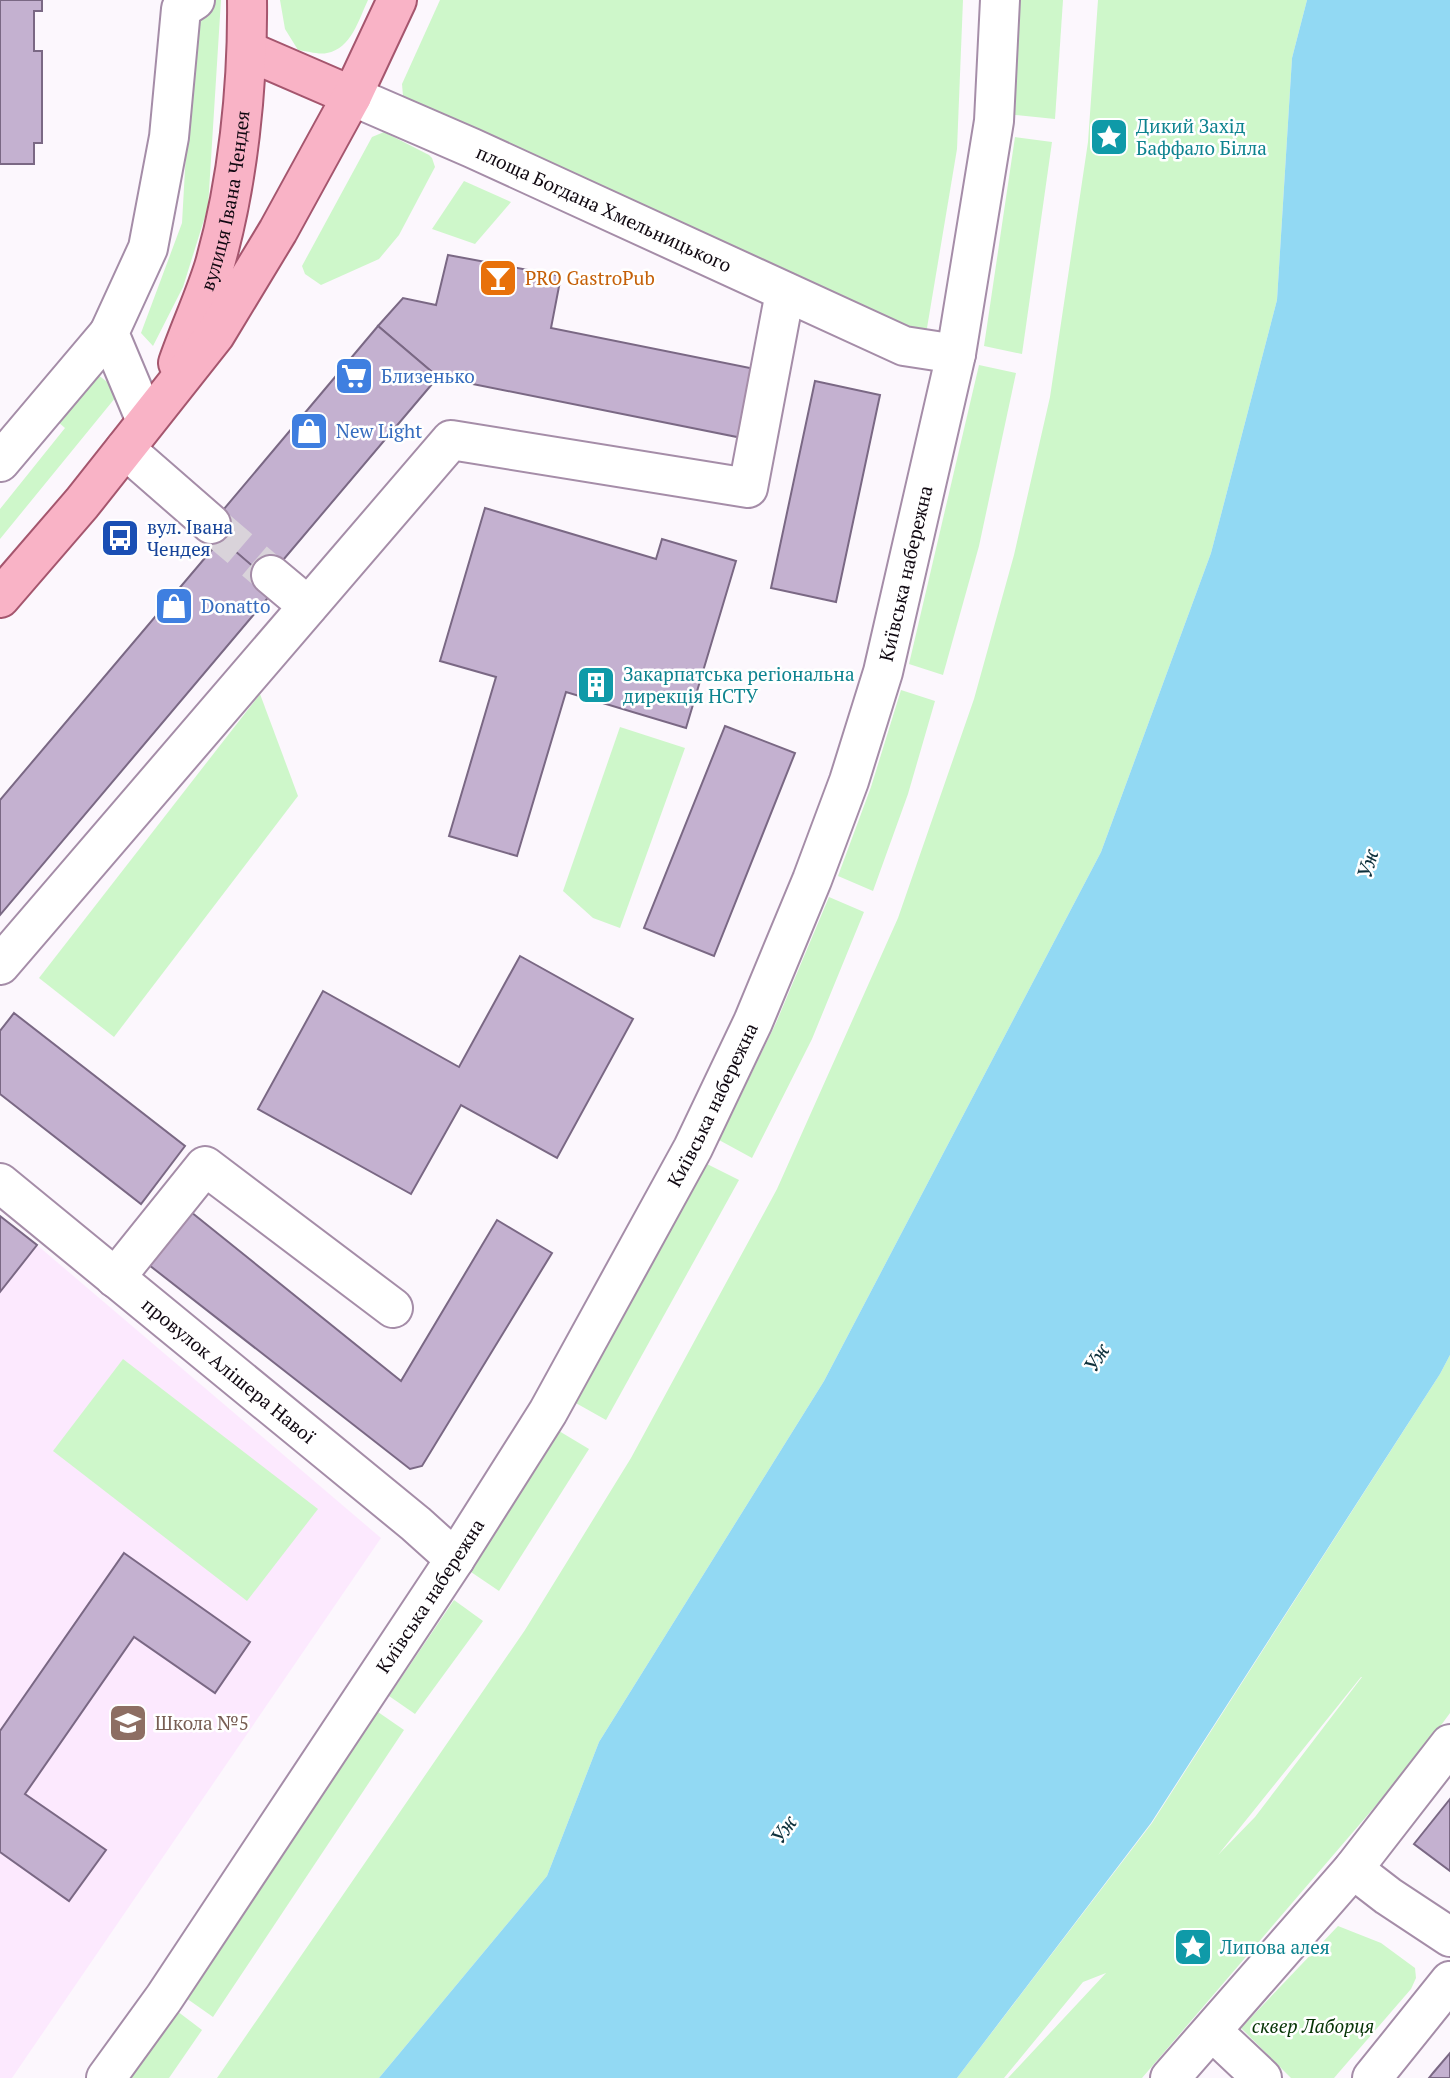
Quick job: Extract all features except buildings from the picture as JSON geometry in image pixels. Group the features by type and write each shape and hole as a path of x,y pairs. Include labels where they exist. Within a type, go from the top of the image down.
{"main road":[{"name":"вулиця Івана Чендея","path":"145,422 213,268 232,190 248,51 247,0"},
{"path":"248,51 352,96 397,0"},
{"name":"вулиця Івана Чендея","path":"0,598 82,503 215,335 278,231 352,96"}],"street":[{"path":"0,462 109,333 148,248 169,137 181,9 195,0"},
{"name":"Київська набережна","path":"106,2078 164,1998 455,1559 548,1412 693,1148 753,1022 812,880 849,781 883,672 956,354 993,121 1000,0"},
{"name":"площа Богдана Хмельницького","path":"352,96 472,148 904,346 956,354"},
{"path":"0,965 451,440 748,488 785,292"},
{"path":"109,333 145,422 211,524"},
{"path":"271,575 309,607"},
{"path":"115,1278 205,1166 393,1308"},
{"name":"провулок Алішера Навої","path":"0,1183 416,1524 455,1559"},
{"path":"1170,2078 1353,1869 1450,1744"},
{"path":"1353,1869 1450,1937"},
{"path":"1372,2078 1450,1981"},
{"path":"1212,2031 1254,2071"}],"shaded area":[{"name":"Школа №5","path":"0,1216 381,1538 12,2078 0,2078"}],"green space":[{"path":"213,0 221,0 208,207 183,287 153,346 141,333 182,223 194,10"},
{"path":"280,0 368,0 357,24 342,46 320,54 298,50 285,29"},
{"path":"440,0 963,0 957,149 926,334 699,236 411,102 403,96 402,84"},
{"path":"1019,0 1063,0 1055,119 1015,115"},
{"path":"1098,0 1307,0 1292,58 1277,300 1211,553 1101,852 824,1381 599,1742 547,1876 379,2078 217,2078 525,1630 631,1458 777,1189 898,918 974,699 1014,555 1050,397 1088,142"},
{"path":"384,132 429,155 435,167 399,235 379,259 321,285 305,274 302,266 372,137"},
{"path":"1015,137 1052,142 1022,354 984,346"},
{"path":"464,181 511,202 475,244 432,229"},
{"path":"979,365 1016,373 979,546 943,675 909,664"},
{"path":"88,367 120,392 0,539 0,509 65,428 50,415"},
{"path":"901,690 935,701 908,794 873,891 838,876 871,787"},
{"path":"260,694 298,796 114,1037 39,978"},
{"path":"620,727 685,748 620,928 593,918 563,891"},
{"path":"829,897 864,912 812,1039 752,1158 719,1140 776,1023"},
{"path":"707,1164 739,1180 606,1420 574,1402"},
{"path":"1450,1355 1450,1713 1420,1754 1142,2078 1008,2078 1106,1973 1083,1982 1004,2078 957,2078 1152,1823","holes":["1362,1677 1255,1817 1218,1855"]},
{"path":"123,1359 318,1509 247,1601 53,1451"},
{"path":"559,1431 589,1449 499,1591 471,1572"},
{"path":"454,1600 483,1621 415,1714 389,1696"},
{"path":"378,1712 404,1730 213,2017 186,1998"},
{"name":"сквер Лаборця","path":"1338,1926 1381,1943 1415,1968 1416,1978 1411,1989 1334,2078 1291,2078 1241,2028"},
{"path":"177,2011 202,2030 169,2078 131,2078"}],"water":[{"name":"Уж","path":"1307,0 1450,0 1450,1355 1151,1823 957,2078 379,2078 547,1876 599,1742 824,1381 1101,852 1211,553 1277,300 1292,58"}],"tunnel":[{"path":"211,524 271,575"}],"place":[{"name":"Дикий Захід Баффало Білла","path":"1109,137"},
{"name":"PRO GastroPub","path":"498,278"},
{"name":"Близенько","path":"354,376"},
{"name":"New Light","path":"309,431"},
{"name":"вул. Івана Чендея","path":"120,538"},
{"name":"Donatto","path":"174,606"},
{"name":"Закарпатська регіональна дирекція НСТУ","path":"596,685"},
{"name":"Школа №5","path":"128,1723"},
{"name":"Липова алея","path":"1193,1947"}]}
